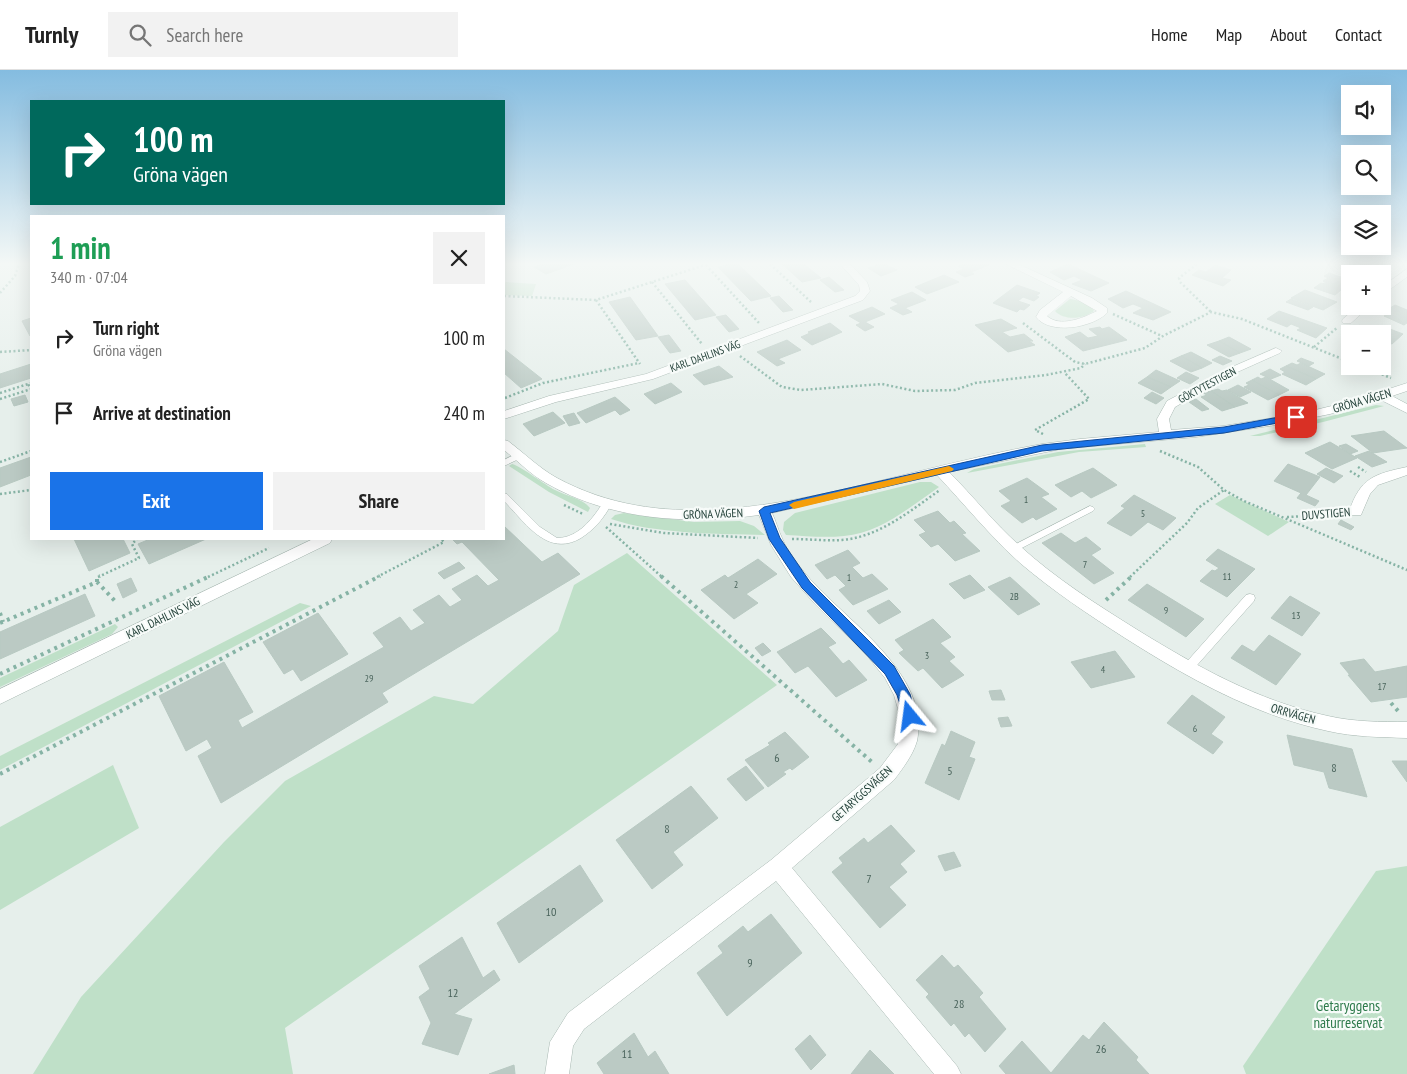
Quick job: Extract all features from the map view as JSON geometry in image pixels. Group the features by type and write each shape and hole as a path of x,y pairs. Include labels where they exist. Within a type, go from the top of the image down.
{"street":[{"name":"KARL DAHLINS VÄG","path":"505,415 553,399 649,377 828,311"},
{"path":"1045,311 1041,317 1043,320 1052,325 1060,325 1095,317 1103,311"},
{"path":"1347,321 1354,315"},
{"name":"GÖKTYTESTIGEN","path":"1168,436 1163,430 1162,422 1165,412 1171,404 1229,372 1276,351"},
{"name":"GRÖNA VÄGEN","path":"505,445 551,480 578,493 642,511 676,515 711,516 764,511 1042,448 1224,430 1277,421 1382,396 1401,384"},
{"path":"1382,396 1407,409"},
{"name":"ORRVÄGEN","path":"940,471 1013,548 1049,578 1106,618 1187,669 1250,701 1302,718 1355,729 1405,724"},
{"name":"DUVSTIGEN","path":"1356,512 1364,489 1378,479 1407,471"},
{"name":"GETARYGGSVÄGEN","path":"557,1074 562,1042 576,1021 778,867 886,774 900,758 908,740 910,716 904,694 889,670 806,585 775,539 764,511"},
{"name":"KARL DAHLINS VÄG","path":"0,697 323,540"},
{"path":"778,867 949,1074"}],"lane":[{"path":"505,462 518,456"},
{"path":"505,497 547,537 556,541 575,536 603,522 607,502"},
{"path":"1013,548 1090,509"},
{"path":"1187,669 1250,598"}],"path":[{"path":"603,311 649,377"},
{"path":"675,311 710,354"},
{"path":"748,311 768,333"},
{"path":"1023,323 1075,362 1085,364 1146,348 1163,336 1211,312 1235,317 1341,358"},
{"path":"1117,315 1163,336"},
{"path":"1314,347 1347,321"},
{"path":"0,352 30,350"},
{"path":"734,351 782,387 801,390 882,384 915,390 956,390 975,382 996,382 1064,372 1081,368 1085,364"},
{"path":"505,398 543,383 639,363"},
{"path":"1047,436 1035,430 1089,399 1064,372"},
{"path":"1381,375 1401,384"},
{"path":"0,393 30,383"},
{"path":"0,399 30,389"},
{"path":"1154,448 1198,466 1224,490 1244,501 1407,570"},
{"path":"0,462 30,451"},
{"path":"790,539 849,539 876,532 942,489"},
{"path":"0,494 30,490"},
{"path":"1101,605 1187,523 1198,508 1224,490"},
{"name":"DUVSTIGEN","path":"1284,517 1328,516 1356,512"},
{"path":"603,522 664,532 766,538"},
{"path":"603,522 877,766"},
{"path":"97,582 97,577 139,558 132,544 136,540"},
{"path":"0,774 444,542 443,540"},
{"path":"0,674 271,547"},
{"path":"97,582 116,602"},
{"path":"0,612 2,623 97,582"},
{"path":"1392,703 1405,724"}],"green space":[{"path":"1055,311 1094,311 1085,316 1069,318"},
{"path":"1376,405 1384,406 1323,422 1260,436 1250,436"},
{"path":"1145,444 1146,447 1079,452 967,473 974,469 1058,452"},
{"path":"512,464 555,490 583,502 590,508 588,512 549,492 509,466"},
{"path":"920,482 931,482 939,487 906,511 870,530 844,536 815,537 786,535 783,530 784,522 795,513"},
{"path":"1230,495 1289,522 1268,536 1215,504"},
{"path":"624,513 694,522 740,521 754,526 765,535 647,528 611,519 615,515"},
{"path":"627,553 777,685 285,1028 293,1074 33,1074 81,997 224,842 285,781 434,696 473,704 558,631 574,585"},
{"path":"300,603 311,606 0,770 0,756"},
{"path":"115,624 118,627 112,634 0,687 0,678"},
{"path":"113,765 139,828 0,910 0,827"},
{"name":"Getaryggens naturreservat","path":"1407,866 1407,1074 1246,1074 1243,1066 1376,871"}],"building":[{"path":"615,311 640,311 658,336 636,340"},
{"path":"687,311 712,311 716,315 695,320"},
{"path":"862,311 879,311 885,314 865,322 874,327 865,331 856,325 861,323 849,316"},
{"path":"895,311 912,312 903,315"},
{"path":"1137,311 1171,312 1153,320 1133,313"},
{"path":"1279,311 1327,328 1316,338 1297,330 1301,328 1291,324 1287,327 1267,319"},
{"path":"1391,311 1407,311 1407,323 1404,325 1384,316 1391,315"},
{"path":"726,315 739,329 729,332 716,317"},
{"path":"30,318 30,336 22,321"},
{"path":"1001,319 1017,328 1002,332 1010,337 1024,334 1035,345 1008,352 975,325"},
{"path":"830,323 842,332 812,345 801,337 810,333 808,332"},
{"path":"1100,327 1102,329 1109,327 1127,340 1083,351 1065,337 1080,332 1088,338 1098,336 1089,329"},
{"path":"1391,329 1403,334 1392,344"},
{"path":"669,335 681,351 670,353 658,337"},
{"path":"1229,337 1251,349 1240,353 1219,341"},
{"path":"787,340 801,350 778,359 785,363 777,366 757,352"},
{"path":"1219,341 1240,353 1229,357 1207,345"},
{"path":"505,350 542,379 521,388 505,374"},
{"path":"1191,352 1212,363 1202,368 1181,356"},
{"path":"1181,356 1202,368 1191,372 1170,361"},
{"path":"1220,356 1232,361 1223,365 1212,360"},
{"path":"1301,358 1314,363 1309,366 1297,361"},
{"path":"1292,363 1297,365 1301,363 1325,374 1316,379 1286,366"},
{"path":"30,364 30,378 0,388 0,374"},
{"path":"719,366 733,377 704,385 693,375"},
{"path":"1286,366 1316,379 1306,385 1282,374 1285,372 1280,369"},
{"path":"1270,369 1281,375 1271,379 1260,374"},
{"path":"1156,370 1180,381 1171,387 1147,377"},
{"path":"1186,372 1199,378 1190,384 1177,378"},
{"path":"1147,377 1171,387 1161,394 1138,383"},
{"path":"1258,377 1261,379 1266,377 1289,390 1279,395 1252,380"},
{"path":"1252,380 1279,395 1268,400 1244,387 1249,385 1246,383"},
{"path":"671,383 682,392 655,404 644,394"},
{"path":"1238,385 1251,392 1240,397 1228,390"},
{"path":"1218,389 1222,391 1227,390 1248,403 1235,407 1211,391"},
{"path":"1211,391 1235,407 1222,411 1201,397 1207,395 1203,393"},
{"path":"1152,392 1164,398 1156,404 1144,398"},
{"path":"25,395 28,402 14,406 11,399"},
{"path":"615,397 630,410 620,415 615,410 586,423 577,413"},
{"path":"1196,399 1209,409 1202,411 1189,402"},
{"path":"553,412 565,423 534,436 523,424"},
{"path":"574,413 580,423 569,426 563,416"},
{"path":"1384,431 1407,448 1373,453 1351,436"},
{"path":"1330,442 1357,458 1332,469 1305,453"},
{"path":"1346,444 1358,451 1350,454 1339,446"},
{"path":"1369,451 1387,462 1372,467 1355,456"},
{"path":"30,457 30,475 0,487 0,468"},
{"path":"1288,464 1320,477 1306,495 1319,501 1315,506 1297,498 1301,493 1274,481"},
{"path":"1093,468 1117,485 1091,498 1082,491 1071,497 1055,485"},
{"path":"1326,468 1343,476 1334,483 1317,474"},
{"path":"1027,478 1049,494 1041,497 1057,509 1036,520 1033,517 1022,523 1001,506 1011,501 999,491"},
{"path":"1134,495 1176,518 1163,530 1148,522 1131,536 1107,523 1125,508 1121,506"},
{"path":"938,511 950,523 954,521 966,533 962,534 980,551 955,561 938,544 931,547 919,535 926,532 914,520"},
{"path":"1341,520 1354,527 1351,530 1338,524"},
{"path":"505,527 542,562 558,553 580,574 382,693 388,702 221,803 198,756 212,748 207,739 186,751 159,696 224,662 253,712 238,720 242,728 384,647 373,633 400,617 411,631 425,623 413,610 439,595 450,607 462,600 452,589 477,575 488,586 499,580 462,542 457,544 453,540 505,540"},
{"path":"1061,533 1075,543 1086,537 1101,549 1091,555 1114,573 1094,584 1042,543"},
{"path":"74,540 124,540 130,553 89,571"},
{"path":"148,540 204,540 149,564 138,544"},
{"path":"1218,549 1255,569 1227,597 1200,581 1212,570 1215,571 1219,568 1206,560"},
{"path":"848,550 860,563 852,567 863,578 872,574 888,589 853,605 839,590 846,586 835,575 827,579 815,565"},
{"path":"758,559 777,574 746,594 758,603 734,619 701,590 725,575 728,578"},
{"path":"459,562 465,568 444,579 438,573"},
{"path":"970,575 985,590 964,599 949,584"},
{"path":"1010,577 1040,604 1018,615 988,587"},
{"path":"131,578 137,591 123,598 117,584"},
{"path":"1147,584 1204,619 1186,637 1128,600"},
{"path":"85,594 95,616 0,659 0,632"},
{"path":"1290,596 1320,613 1302,636 1271,618"},
{"path":"889,600 901,612 879,624 867,611"},
{"path":"318,613 348,654 301,681 293,669 284,674 263,642"},
{"path":"933,619 951,637 940,643 955,657 949,661 964,675 942,688 923,668 918,671 899,653 904,650 895,640"},
{"path":"821,628 836,643 828,647 843,664 849,660 867,680 836,697 808,666 795,673 777,652"},
{"path":"1269,635 1301,654 1276,685 1231,658 1242,645 1254,652"},
{"path":"763,643 771,651 762,656 755,648"},
{"path":"1115,651 1135,677 1091,688 1071,662"},
{"path":"1364,659 1375,672 1407,666 1407,697 1371,702 1340,663"},
{"path":"1001,690 1005,700 992,700 989,691"},
{"path":"1192,695 1225,717 1211,734 1223,742 1213,754 1167,723"},
{"path":"1008,717 1012,726 1001,727 998,718"},
{"path":"951,731 975,742 969,757 975,759 959,800 925,783 942,744 945,746"},
{"path":"785,732 809,757 792,770 790,768 783,772 786,774 768,787 745,760 770,745 768,743"},
{"path":"1287,735 1352,749 1367,797 1329,788 1324,772 1294,765"},
{"path":"1392,761 1407,761 1407,782"},
{"path":"746,766 764,788 746,801 727,779"},
{"path":"691,786 718,818 673,852 683,865 652,889 616,840"},
{"path":"891,825 915,851 900,864 907,872 889,887 906,905 880,928 832,872 843,863 839,858 864,838 868,843"},
{"path":"954,852 961,866 945,871 938,856"},
{"path":"580,865 603,901 519,963 497,923"},
{"path":"771,914 802,953 727,1016 697,973 723,953 718,946 743,926 748,932"},
{"path":"462,937 483,978 494,970 500,980 454,1014 472,1019 458,1055 422,1044 431,1023 419,997 430,989 419,966"},
{"path":"942,955 954,968 958,965 983,993 979,997 1006,1029 985,1052 969,1033 965,1037 954,1023 951,1026 926,997 929,994 916,980"},
{"path":"1104,1022 1138,1057 1136,1060 1149,1074 1006,1074 999,1066 1022,1041 1051,1073 1083,1035 1089,1040"},
{"path":"634,1033 648,1057 655,1051 669,1074 604,1074 597,1063"},
{"path":"810,1035 826,1055 811,1070 795,1049"},
{"path":"870,1050 894,1074 851,1074"},
{"path":"514,1065 515,1074 489,1074"}],"slow traffic":[{"path":"794,505 949,469"}],"route":[{"path":"910,716 904,694 889,670 806,585 775,539 764,511 794,506 1042,448 1224,430 1296,417"}]}
